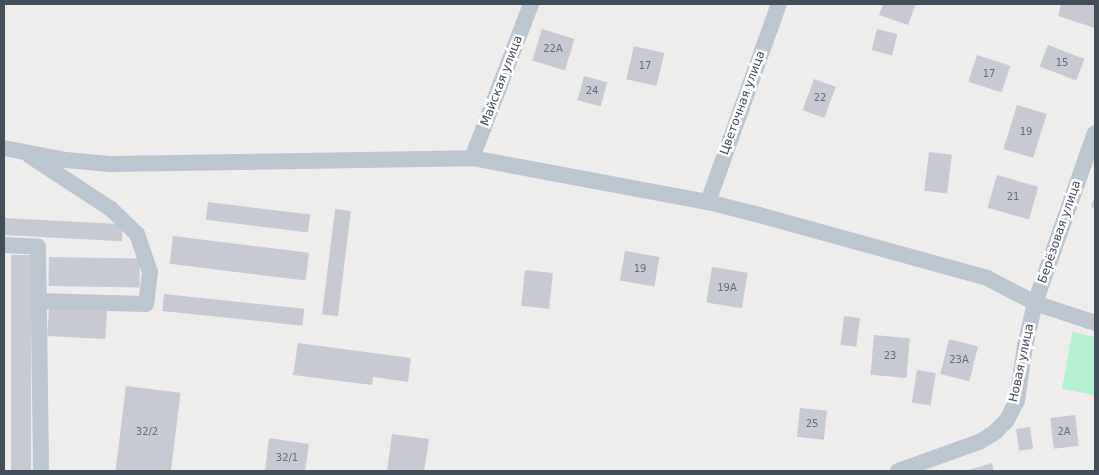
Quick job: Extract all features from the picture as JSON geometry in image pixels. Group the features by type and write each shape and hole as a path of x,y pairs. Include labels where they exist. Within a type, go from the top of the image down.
{"street":[{"name":"Майская улица","path":"472,158 531,4"},
{"name":"Цветочная улица","path":"708,202 779,4"},
{"name":"Берёзовая улица","path":"1036,303 1095,133"},
{"path":"4,148 66,160 110,164 472,158 708,202 987,278 1036,303 1095,323"},
{"path":"24,152 111,209 138,234 150,272 146,304 38,301"},
{"path":"4,245 38,247 41,471"},
{"name":"Новая улица","path":"898,471 979,442 994,434 1007,420 1017,400 1024,346 1036,303"}],"green space":[{"path":"1072,332 1095,337 1095,395 1062,389"}],"building":[{"path":"883,4 916,4 908,25 879,15"},
{"path":"1061,4 1095,4 1095,28 1058,16"},
{"path":"542,29 575,39 565,70 532,61"},
{"path":"877,29 897,34 892,55 872,50"},
{"path":"1048,45 1084,59 1076,80 1040,66"},
{"path":"634,46 664,53 657,86 626,79"},
{"path":"977,55 1010,66 1002,92 968,82"},
{"path":"584,76 607,82 601,106 578,100"},
{"path":"814,79 836,87 824,118 803,110"},
{"path":"1017,105 1047,114 1033,158 1004,149"},
{"path":"929,152 952,155 947,194 924,191"},
{"path":"997,175 1038,187 1029,220 988,208"},
{"path":"1095,196 1095,208 1091,207"},
{"path":"208,202 310,215 308,232 206,220"},
{"path":"335,209 351,211 338,316 322,314"},
{"path":"4,218 123,224 122,241 4,235"},
{"path":"173,236 309,253 306,280 170,264"},
{"path":"625,251 659,257 654,287 620,281"},
{"path":"11,255 31,255 31,471 11,471"},
{"path":"49,257 140,259 139,288 48,286"},
{"path":"712,267 748,273 742,308 706,303"},
{"path":"525,270 553,273 549,309 521,306"},
{"path":"164,294 304,309 302,326 162,311"},
{"path":"49,306 107,309 105,339 47,336"},
{"path":"844,316 860,318 856,347 840,345"},
{"path":"874,335 910,338 906,378 871,375"},
{"path":"949,339 978,346 969,381 940,374"},
{"path":"298,343 411,358 408,382 373,377 372,385 293,375"},
{"path":"917,370 936,373 931,406 912,403"},
{"path":"126,386 181,393 171,471 116,471"},
{"path":"800,408 827,411 824,440 797,437"},
{"path":"1075,415 1079,446 1054,449 1050,418"},
{"path":"1030,427 1033,449 1019,451 1016,429"},
{"path":"392,434 429,439 424,471 387,471"},
{"path":"269,438 309,444 305,471 265,471"},
{"path":"992,463 994,471 965,471"}]}
